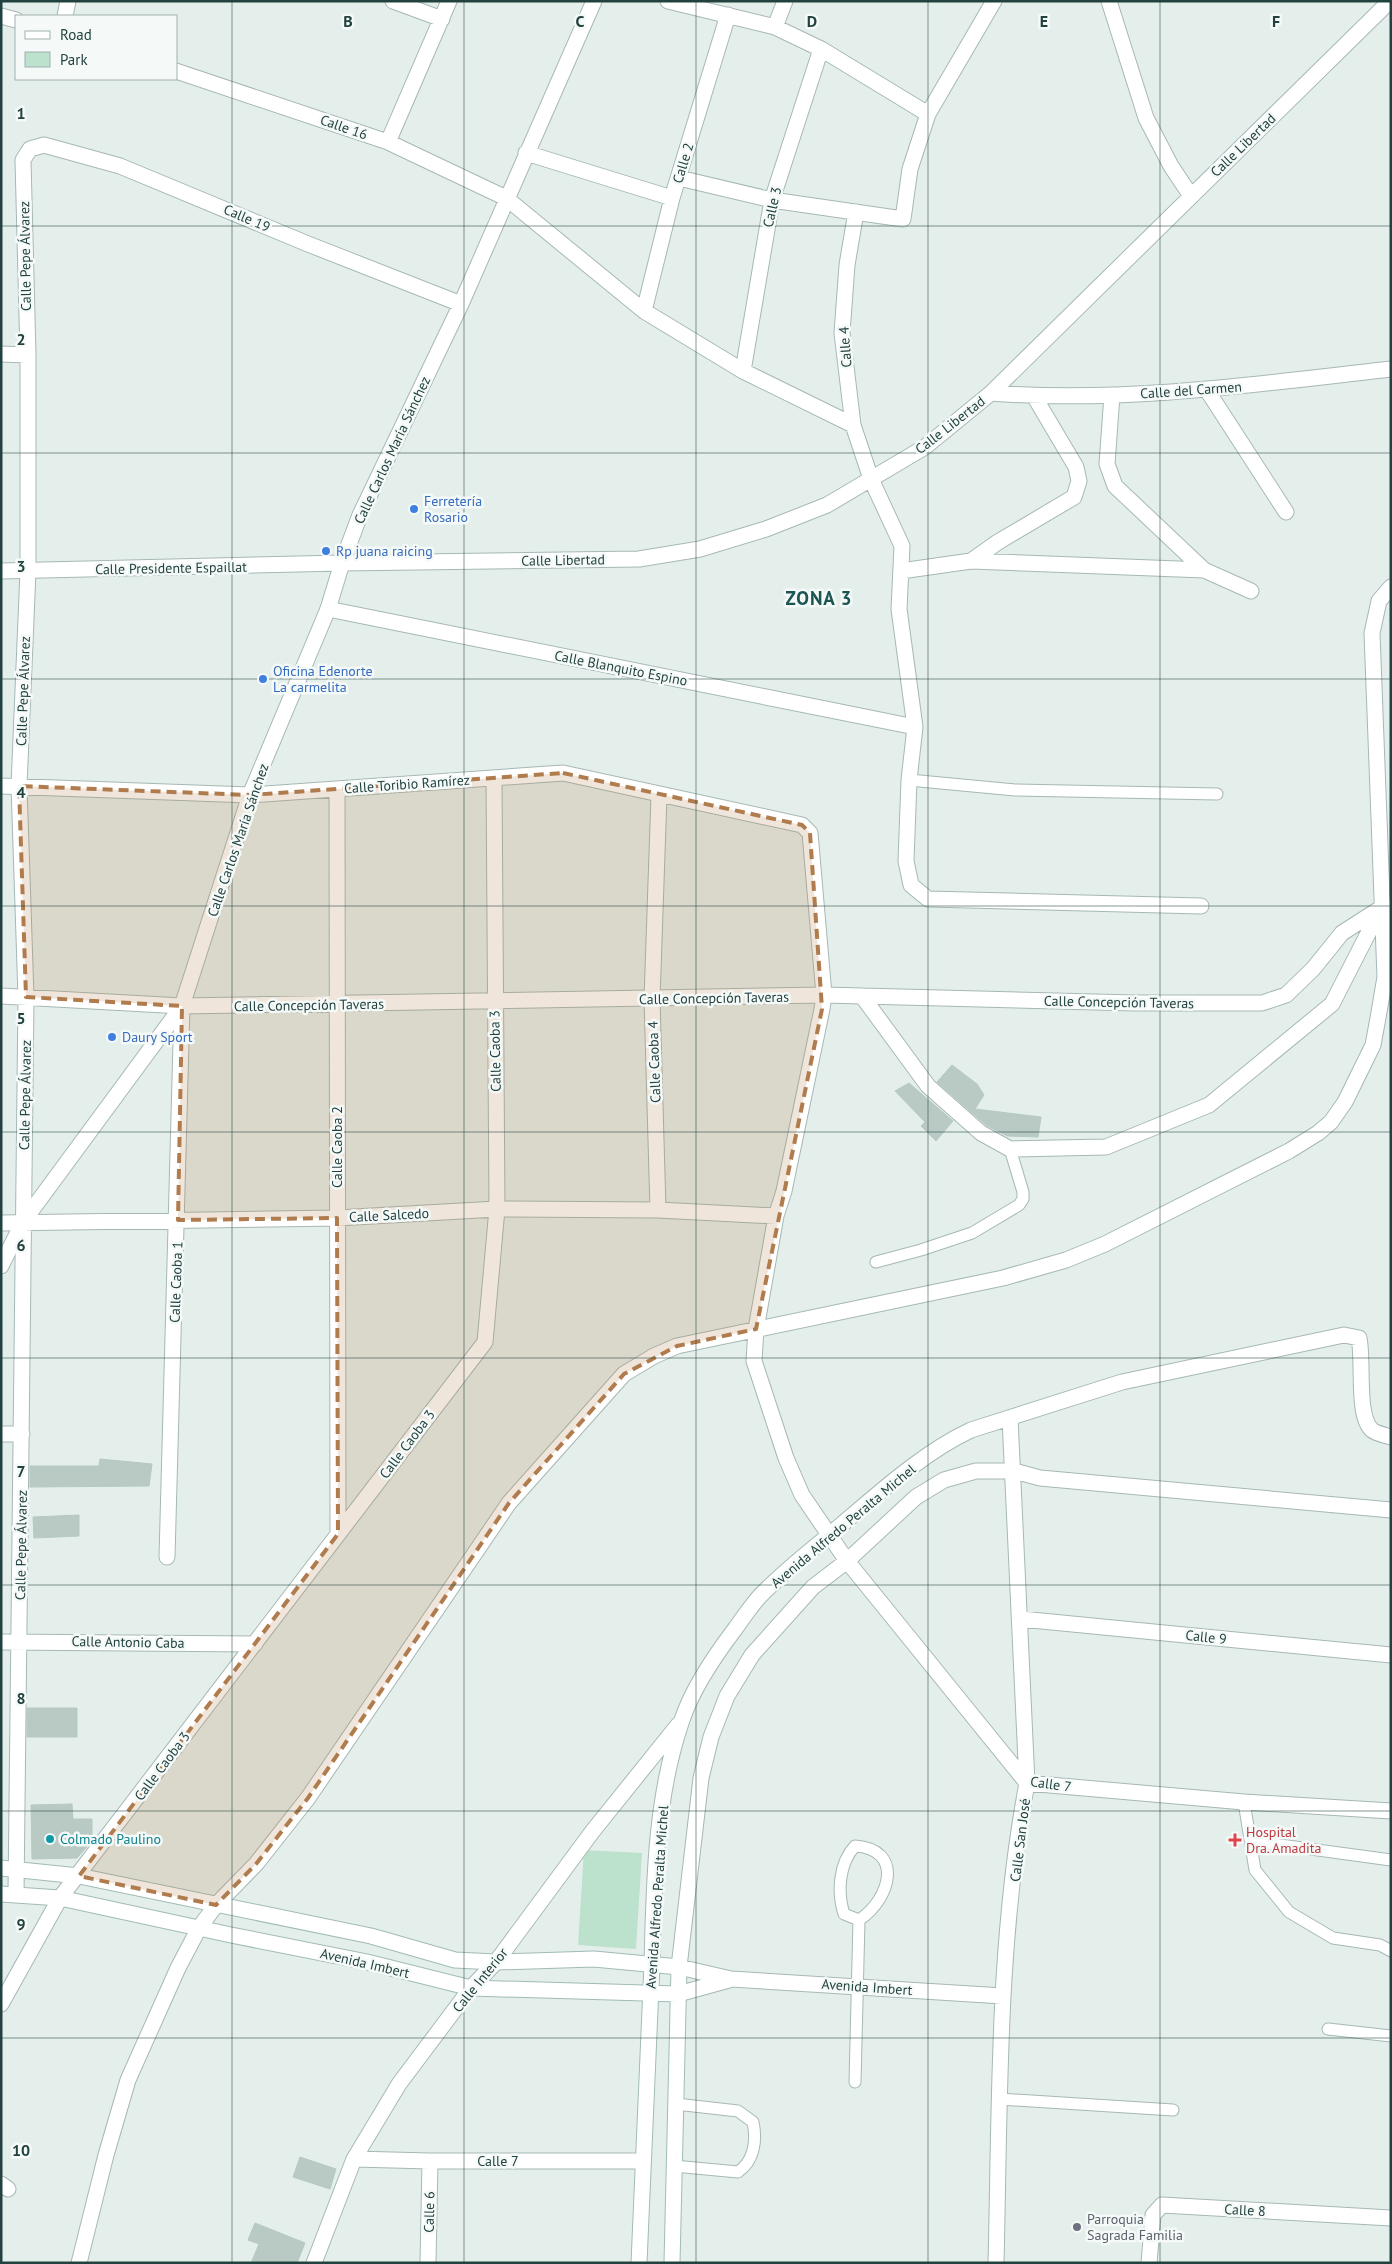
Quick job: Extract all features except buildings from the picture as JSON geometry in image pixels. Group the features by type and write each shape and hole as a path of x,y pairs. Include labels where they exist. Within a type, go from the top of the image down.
{"street":[{"path":"65,15 68,1"},
{"path":"393,1 442,19"},
{"path":"388,142 449,1"},
{"name":"Calle Carlos María Sánchez","path":"1,1266 23,1222 182,1006 250,795 328,609 342,563 360,515 461,304 594,1"},
{"path":"668,1 775,27 821,49 928,114"},
{"path":"775,27 785,1"},
{"path":"679,178 772,200 902,219 910,169 928,114 994,1"},
{"path":"1109,1 1146,118 1171,166 1191,196"},
{"name":"Calle Libertad","path":"342,563 638,559 700,548 766,529 827,505 925,447 991,393 1390,1"},
{"name":"Calle 2","path":"644,311 672,198 728,15"},
{"path":"1,16 15,20"},
{"name":"Calle 3","path":"743,371 772,200 821,49"},
{"name":"Calle 16","path":"178,72 388,142 506,198 644,311 743,371 853,425"},
{"name":"Calle 19","path":"30,149 44,146 120,166 308,244 461,304"},
{"name":"Calle Pepe Álvarez","path":"9,1894 17,1869 20,1641 26,997 19,786 28,571 28,355 23,160 30,149"},
{"path":"526,153 672,198"},
{"name":"Calle 4","path":"856,212 847,265 842,333 853,425 871,479 902,546 898,609 915,726 909,780 906,860 911,886 928,899 1201,906"},
{"path":"1,354 28,355"},
{"name":"Calle del Carmen","path":"991,393 1034,396 1112,395 1207,390 1391,369"},
{"path":"1207,390 1286,512"},
{"path":"1112,395 1107,464 1114,486 1204,570 1251,591"},
{"path":"971,561 998,542 1074,496 1079,481 1076,467 1034,396"},
{"path":"901,571 971,561 1204,570"},
{"name":"Calle Presidente Espaillat","path":"1,571 342,563"},
{"path":"79,2263 106,2155 128,2080 178,1968 199,1928 216,1905 256,1864 308,1798 509,1503 624,1374 654,1356 677,1346 1003,1278 1066,1260 1114,1240 1290,1151 1318,1133 1330,1122 1345,1102 1373,1046 1385,977 1386,907 1372,633 1378,601 1391,587"},
{"name":"Calle Blanquito Espino","path":"328,609 915,726"},
{"name":"Calle Toribio Ramírez","path":"1,786 250,795 563,773 802,825 807,828"},
{"name":"Calle Caoba 3","path":"1,2004 60,1898 79,1876 485,1342 497,1209 494,1002 494,778"},
{"name":"Calle Caoba 2","path":"337,789 338,1534"},
{"name":"Calle Caoba 4","path":"658,1210 652,999 659,795"},
{"name":"Calle 7","path":"807,828 810,833 824,995 788,1172 776,1216 756,1329 754,1361 773,1422 802,1495 828,1536 847,1561 1028,1783 1244,1802 1391,1812"},
{"path":"862,996 928,1086 981,1133 1010,1149 1106,1147 1209,1105 1332,1004 1386,907"},
{"name":"Calle Concepción Taveras","path":"1,996 182,1006 337,1005 824,995 1135,1003 1262,1003 1286,995 1313,969 1342,933 1386,907"},
{"name":"Calle Caoba 1","path":"167,1557 178,1220 182,1006"},
{"name":"Calle Salcedo","path":"1,1223 338,1218 497,1209 658,1210 776,1216"},
{"name":"Avenida Alfredo Peralta Michel","path":"639,2263 654,1896 660,1826 668,1772 682,1720 721,1648 759,1597 793,1564 891,1483 959,1436 1122,1382 1344,1335 1359,1338 1362,1350 1365,1421 1373,1432 1391,1437"},
{"name":"Calle San José","path":"996,2263 1003,1996 1019,1826 1028,1783 1010,1418"},
{"path":"1,1434 22,1434"},
{"name":"Avenida Alfredo Peralta Michel","path":"672,2263 679,1967 701,1778 711,1737 727,1696 752,1655 785,1616 813,1587 847,1561 916,1497 944,1480 976,1471 1014,1471 1040,1478 1391,1510"},
{"name":"Calle 9","path":"1021,1619 1391,1655"},
{"name":"Calle Antonio Caba","path":"1,1642 255,1644"},
{"name":"Calle Interior","path":"314,2263 354,2159 399,2084 471,1988 496,1962 592,1832 682,1720"},
{"name":"Avenida Imbert","path":"1,1868 79,1876 371,1936 422,1949 455,1960 496,1962 594,1959 679,1967 731,1979 1003,1996"},
{"name":"Avenida Imbert","path":"9,1894 60,1898 367,1962 471,1988 678,1994 731,1979"},
{"name":"Calle 7","path":"354,2159 642,2161"},
{"name":"Calle 6","path":"428,2263 430,2161"},
{"name":"Calle 8","path":"1148,2263 1153,2215 1157,2208 1162,2205 1391,2218"}],"lane":[{"path":"909,780 1016,790 1217,794"},
{"path":"876,1262 921,1250 972,1233 1019,1205 1023,1199 1023,1192 1010,1149"},
{"path":"1244,1802 1252,1841 1255,1870 1289,1912 1333,1938 1380,1946 1391,1951"},
{"path":"1252,1841 1391,1860"},
{"path":"854,2082 858,1920 879,1903 887,1886 885,1867 877,1851 868,1846 855,1846 846,1855 841,1872 841,1906 844,1914 858,1920"},
{"path":"1328,2029 1391,2036"},
{"path":"1000,2099 1173,2110"},
{"path":"674,2166 738,2172 746,2167 753,2152 754,2129 753,2122 738,2111 676,2104"}],"highlighted area":[{"path":"563,773 802,825 810,833 822,1009 756,1329 677,1346 624,1374 509,1503 308,1798 256,1864 216,1905 79,1876 338,1534 337,1218 178,1220 182,1006 26,997 19,786 250,795"}],"green space":[{"path":"584,1850 642,1853 636,1949 578,1945"}],"place":[{"name":"Ferretería Rosario","path":"414,509"},
{"name":"Rp juana raicing","path":"326,551"},
{"name":"Oficina Edenorte La carmelita","path":"263,679"},
{"name":"Daury Sport","path":"112,1037"},
{"name":"Colmado Paulino","path":"50,1839"},
{"name":"Hospital Dra. Amadita","path":"1235,1840"},
{"name":"Parroquia Sagrada Familia","path":"1077,2227"}],"district":[{"name":"ZONA 3","path":"819,598"}]}
